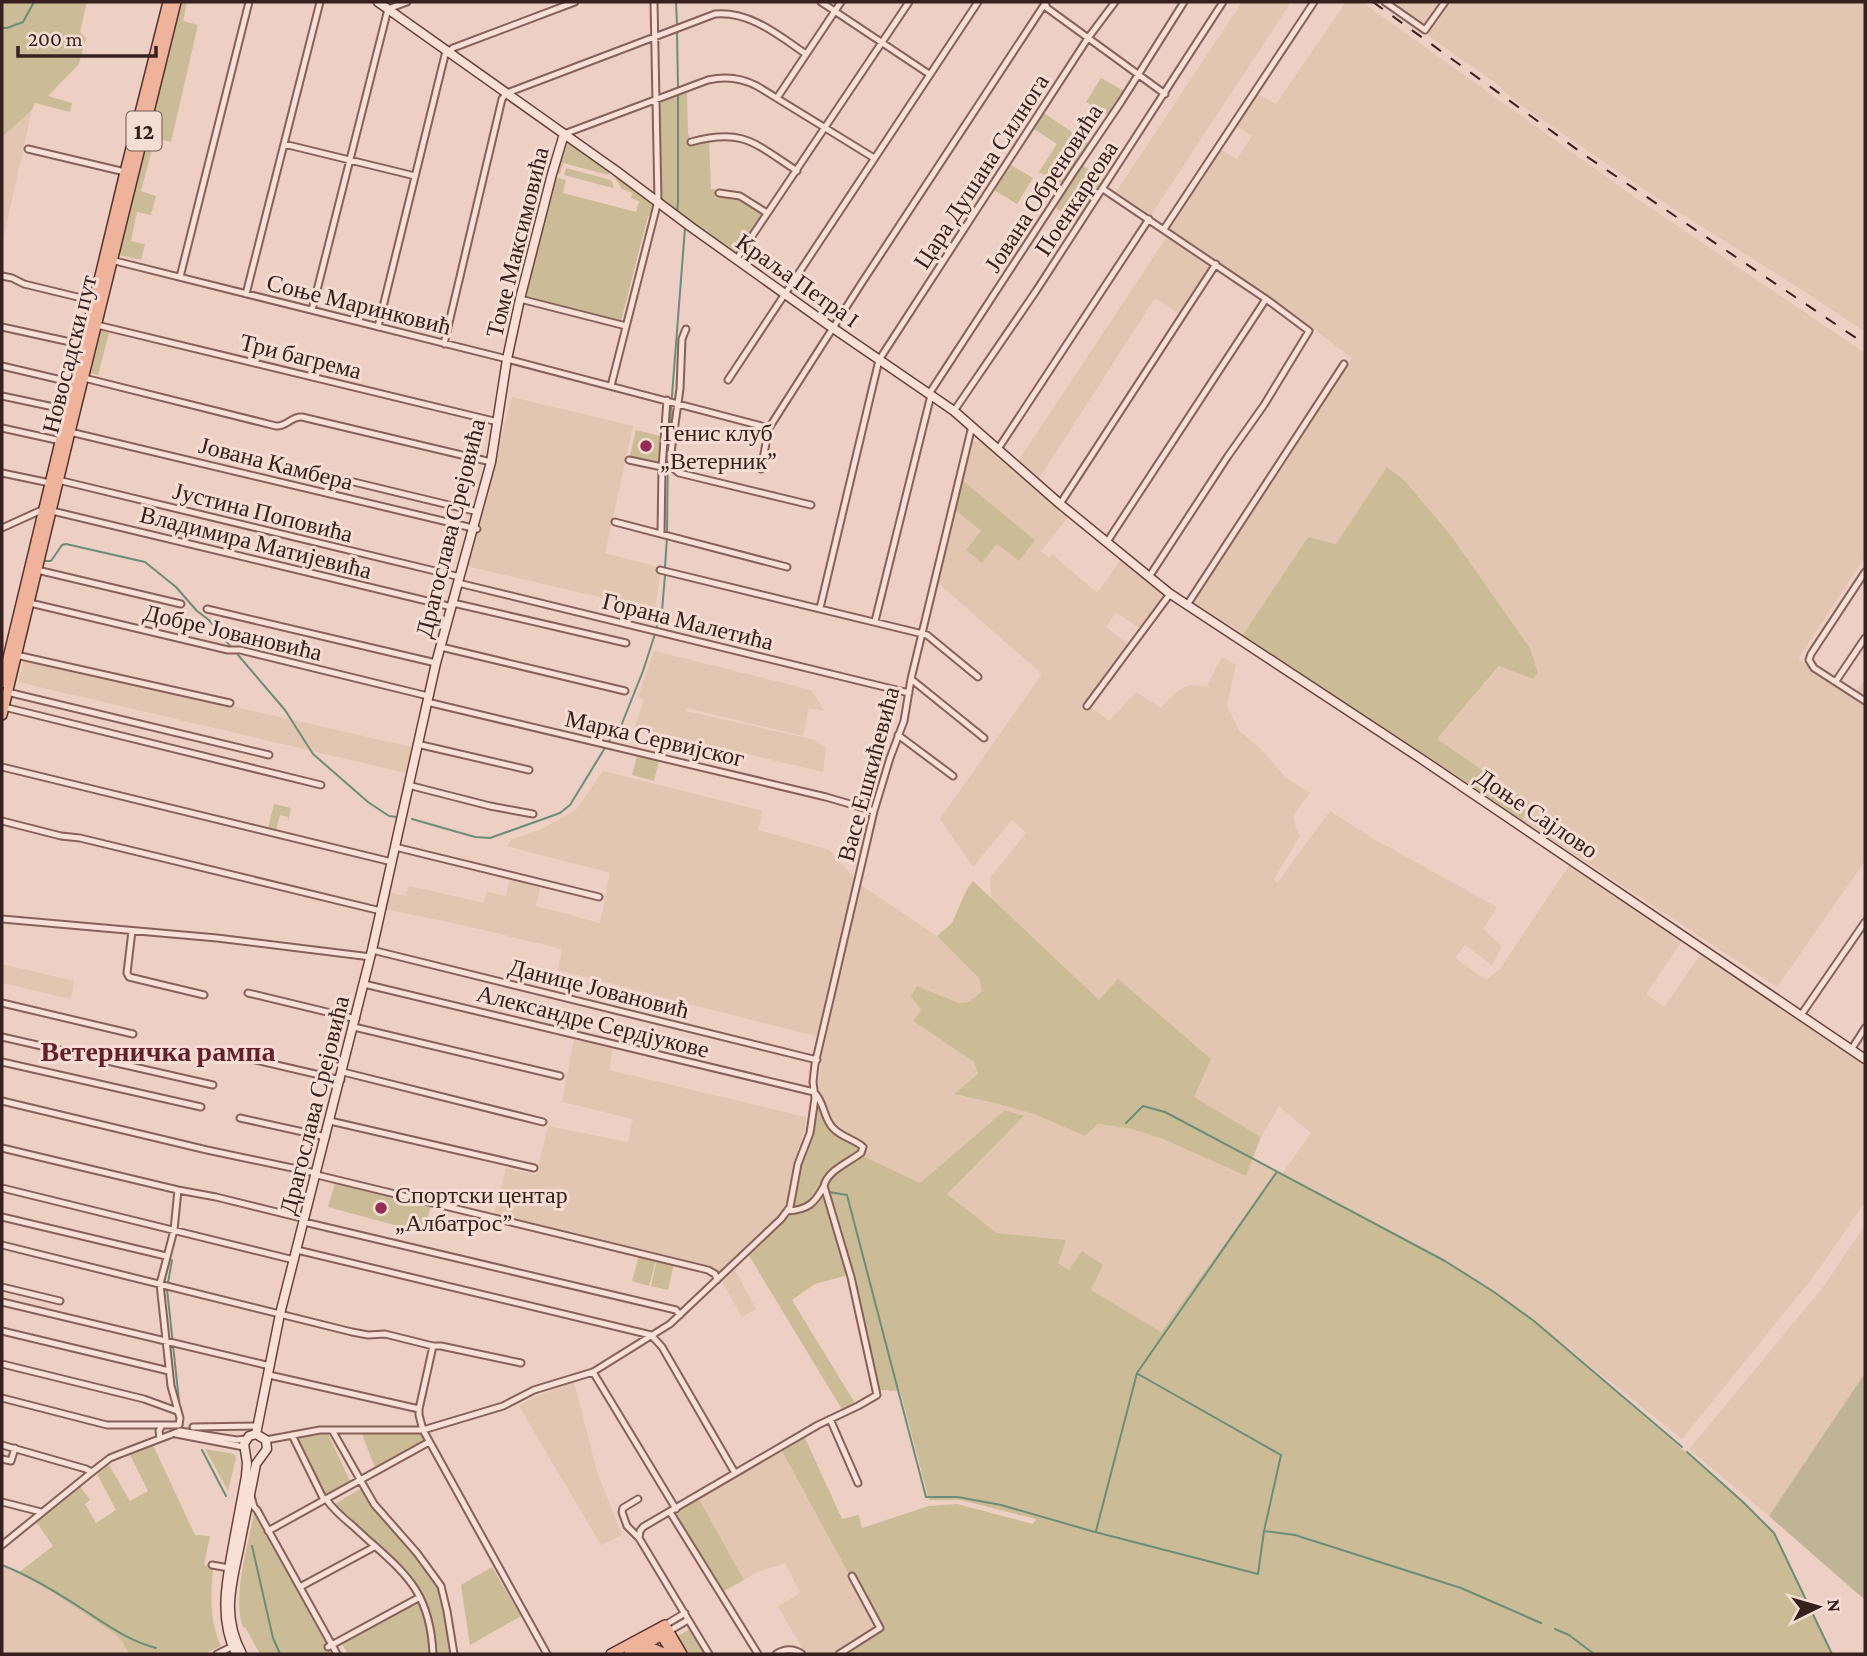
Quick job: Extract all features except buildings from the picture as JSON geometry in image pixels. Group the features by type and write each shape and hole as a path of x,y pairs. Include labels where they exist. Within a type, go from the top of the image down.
{"main road":[{"name":"Новосадски пут","path":"55,482 68,410 97,325 125,172 168,2"},
{"name":"Новосадски пут","path":"3,711 5,688 55,482 70,432 94,300 108,260 176,2"},
{"name":"Новосадски пут","path":"5,688 37,570 48,510"},
{"path":"632,1653 663,1630"},
{"path":"611,1654 663,1630"},
{"path":"663,1630 673,1654"},
{"path":"663,1630 682,1654"},
{"path":"632,1653 654,1649 666,1654"}],"street":[{"path":"180,277 249,2"},
{"path":"246,294 320,2"},
{"name":"Краља Петра I","path":"378,2 658,201 736,260 954,411 1060,504 1149,578 1185,604"},
{"path":"312,310 388,9 407,2"},
{"path":"377,327 445,55 453,48 575,2"},
{"path":"611,386 658,201 654,2"},
{"path":"821,2 929,74"},
{"path":"777,98 841,2"},
{"path":"736,260 909,2"},
{"path":"728,380 978,2"},
{"path":"1044,2 1047,8 1165,93"},
{"path":"761,469 769,428 1044,2"},
{"name":"Цара Душана Силнога","path":"820,608 878,360 1088,38 1115,2"},
{"name":"Јована Обреновића","path":"875,621 930,394 1184,2"},
{"name":"Поенкареова","path":"954,411 1036,291 1223,2"},
{"path":"1164,229 1314,2"},
{"path":"1385,2 1425,30 1445,2"},
{"path":"444,344 502,99 507,93 715,14 738,15 760,24 806,54"},
{"path":"565,134 708,80 730,78 750,82 874,158"},
{"name":"Томе Максимовића","path":"507,359 552,174 565,134"},
{"path":"691,142 713,136 739,137 797,171"},
{"path":"284,144 415,176"},
{"path":"28,149 125,172"},
{"path":"1103,189 1216,264 1309,331 1264,405 1149,578"},
{"path":"719,193 740,196 768,213"},
{"path":"998,449 1149,219"},
{"name":"Соње Маринковић","path":"108,260 507,359 769,428"},
{"path":"1060,504 1216,264"},
{"path":"2,276 24,284 94,300"},
{"path":"520,299 626,326"},
{"path":"1107,542 1266,299"},
{"name":"Три багрема","path":"97,325 498,422"},
{"path":"2,327 84,345"},
{"path":"686,329 681,339 679,403 671,465 676,471 811,505"},
{"name":"Драгослава Срејовића","path":"257,1430 280,1314 372,953 427,699 491,462 507,359"},
{"path":"1185,604 1344,364"},
{"path":"2,366 276,426 285,425 292,418 302,417 491,462"},
{"path":"2,396 68,410"},
{"path":"661,534 667,401"},
{"name":"Васе Ешкићевића","path":"788,1211 798,1164 810,1133 814,1072 874,811 904,721 911,679 972,426"},
{"path":"2,428 61,441"},
{"name":"Јована Камбера","path":"70,432 475,529"},
{"path":"629,460 662,467"},
{"name":"Јустина Поповића","path":"2,473 55,482 459,580"},
{"path":"333,477 478,512"},
{"path":"2,528 48,510"},
{"name":"Владимира Матијевића","path":"48,510 626,643"},
{"path":"615,522 787,567"},
{"path":"37,570 181,604"},
{"path":"660,570 927,635 978,677"},
{"path":"1865,572 1809,660 1814,668 1865,701"},
{"name":"Горана Малетића","path":"459,580 909,693"},
{"path":"1087,706 1170,594"},
{"name":"Добре Јовановића","path":"29,602 228,650 240,650 427,699"},
{"name":"Доње Сајлово","path":"1185,604 1431,765 1865,1059"},
{"name":"Драгослава Срејовића","path":"207,609 436,663"},
{"path":"1836,681 1865,638"},
{"path":"441,647 625,691"},
{"path":"16,655 230,704"},
{"path":"911,679 984,738"},
{"path":"5,688 269,755"},
{"name":"Марка Сервијског","path":"427,699 874,811"},
{"path":"3,711 321,785"},
{"path":"898,735 953,776"},
{"path":"417,744 529,770"},
{"path":"2,767 392,862"},
{"path":"408,785 533,814"},
{"path":"2,821 381,911"},
{"path":"396,848 599,897"},
{"name":"Данице Јовановић","path":"2,919 372,953 817,1059"},
{"path":"1801,1015 1865,922"},
{"path":"132,931 127,972 130,977 204,995"},
{"name":"Александре Сердјукове","path":"364,984 814,1092"},
{"path":"248,993 560,1076"},
{"path":"2,1003 134,1034"},
{"path":"1851,1049 1865,1028"},
{"path":"2,1037 213,1085"},
{"path":"238,1056 342,1076 543,1122"},
{"path":"2,1062 201,1107"},
{"path":"639,1538 643,1527 830,1419 877,1395 851,1277 824,1186 824,1180 829,1175 860,1153 863,1147 832,1128 820,1098 814,1092"},
{"path":"2,1101 317,1174 708,1270 715,1274 717,1280"},
{"path":"240,1118 326,1137"},
{"path":"330,1121 534,1168"},
{"path":"2,1148 226,1199 304,1221 676,1311 680,1315"},
{"path":"2,1545 110,1458 180,1431 237,1440 254,1458 289,1436 312,1431 423,1430 503,1406 534,1390 593,1372 670,1324 788,1211 800,1210 810,1205 824,1186"},
{"path":"2,1188 294,1260"},
{"path":"2,1398 107,1425 179,1425 180,1418 169,1371 171,1343 166,1285 166,1256 174,1230 178,1190"},
{"path":"2,1217 166,1256"},
{"path":"2,1245 352,1332 385,1334 521,1363"},
{"path":"297,1250 651,1335 662,1346 735,1473"},
{"path":"2,1287 60,1301"},
{"path":"2,1302 270,1366"},
{"path":"2,1331 169,1371"},
{"path":"433,1346 418,1415 423,1430 547,1654"},
{"path":"2,1364 144,1399 177,1411"},
{"path":"593,1372 758,1654"},
{"path":"269,1376 419,1409"},
{"path":"830,1419 858,1483"},
{"path":"160,1438 162,1425"},
{"path":"192,1427 257,1430"},
{"path":"242,1654 235,1648 225,1614 225,1588 246,1476 245,1446 257,1430"},
{"path":"257,1430 265,1449"},
{"path":"332,1430 359,1481 382,1515 417,1553 441,1586 454,1654"},
{"path":"289,1436 325,1499 410,1580 420,1597 429,1625 433,1654"},
{"path":"268,1531 429,1443"},
{"path":"2,1445 92,1472"},
{"path":"2,1459 11,1461 15,1448"},
{"path":"235,1648 229,1601 251,1508 250,1492 256,1464 265,1449"},
{"path":"638,1499 626,1506 622,1512 627,1526 639,1538 709,1654"},
{"path":"2,1502 41,1512"},
{"path":"251,1508 257,1510 330,1646 337,1654"},
{"path":"300,1587 374,1546"},
{"path":"212,1565 229,1568"},
{"path":"838,1654 877,1632 880,1627 852,1576"},
{"path":"330,1646 420,1597"},
{"path":"663,1630 685,1614"},
{"path":"663,1630 688,1620"},
{"path":"217,1654 235,1648"},
{"path":"776,1654 784,1650 802,1654"}],"shaded area":[{"path":"2,2 87,2 80,32 86,38 79,64 48,96 72,103 70,112 35,103 32,110 2,137"},
{"path":"179,2 187,2 183,21 198,25 171,142 155,138 141,191 156,196 151,215 137,212 131,241 145,244 141,260 119,255 123,239 121,238"},
{"path":"1242,2 1291,2 1151,215 1116,192"},
{"path":"1346,2 1362,2 1636,198 1865,353 1865,557 1798,659 1855,694 1865,679 1865,861 1777,987 1522,820 1532,804 1437,739 1500,666 1533,678 1538,673 1530,648 1452,537 1388,467 1336,544 1308,537 1242,636 1192,605 1352,358 1168,229 1220,149 1237,159 1252,136 1236,125 1258,94 1276,104"},
{"path":"1380,2 1865,2 1865,332 1657,198 1515,101 1497,84"},
{"path":"1101,78 1124,91 1109,115 1086,102"},
{"path":"687,92 688,133 692,145 709,141 711,189 715,189 715,198 735,198 764,213 736,255 660,199 659,103"},
{"path":"32,110 2,244 2,137"},
{"path":"1044,113 1088,143 1063,184 1039,172 1057,144 1034,129"},
{"path":"566,139 611,171 608,175 563,163 560,174 555,173"},
{"path":"1011,165 1033,178 1017,204 994,190"},
{"path":"1082,165 1106,180 1078,223 1056,208"},
{"path":"566,168 611,180 614,187 564,175"},
{"path":"615,175 654,203 648,216 621,321 525,296 553,191 554,177 566,180 563,193 636,212 639,201 631,198 632,193 622,189"},
{"path":"1168,235 1212,265 1180,315 1155,298 1038,480 1018,461"},
{"path":"101,331 109,333 98,375 91,373"},
{"path":"512,397 633,426 605,553 661,568 655,610 466,566"},
{"name":"Тенис клуб „Ветерник”","path":"636,430 660,436 658,462 630,456"},
{"path":"980,441 1070,515 1041,551 1049,558 1052,554 1097,593 1121,560 1166,594 1142,630 1116,612 1106,627 1130,646 1085,705 1109,721 1136,692 1161,708 1184,687 1207,686 1222,657 1236,665 1227,705 1239,731 1261,749 1286,778 1310,793 1293,816 1300,836 1274,879 1277,883 1330,811 1372,838 1497,907 1483,929 1502,946 1492,965 1465,945 1455,958 1486,980 1500,969 1570,864 1682,941 1646,994 1664,1007 1701,954 1865,1066 1865,1202 1814,1276 1682,1439 1494,1292 1445,1261 1282,1174 1311,1133 1279,1106 1261,1137 1194,1097 1118,980 1099,1000 991,899 990,878 1026,833 1012,820 973,867 940,819 1042,674 938,583 955,510 981,531 982,563 997,544 1035,540 962,480 971,442"},
{"path":"1387,467 1405,481 1452,537 1530,648 1538,673 1533,679 1499,666 1437,739 1532,804 1522,820 1242,636 1308,537 1336,544"},
{"path":"962,480 1035,540 1019,561 997,544 982,563 966,550 981,531 955,510"},
{"path":"654,651 811,690 825,711 809,708 803,736 687,708 685,711 815,740 826,748 823,772 635,727 644,700 638,697"},
{"path":"24,659 412,747 406,773 18,682"},
{"path":"638,752 660,757 654,781 632,775"},
{"path":"603,771 762,811 758,830 830,850 855,879 818,1037 558,970 562,949 384,909 388,892 406,896 409,886 484,903 487,892 506,896 510,879 540,888 536,906 600,923 610,873 507,846 512,839 542,829 576,810"},
{"path":"274,804 291,808 288,822 288,817 280,815 276,830 268,828"},
{"path":"973,881 1099,1000 1118,979 1211,1059 1194,1097 1261,1137 1246,1176 1163,1139 1132,1129 1098,1124 1085,1136 1034,1114 954,1094 978,1074 974,1062 913,1021 921,1010 911,996 917,986 959,1003 969,1002 982,991 979,978 937,936 952,923"},
{"path":"861,885 937,936 980,978 982,991 969,1002 959,1003 918,987 921,1010 913,1021 974,1062 978,1074 955,1095 1034,1114 1085,1136 1098,1124 1132,1129 1163,1139 1246,1176 1252,1161 1277,1171 1161,1333 1091,1290 1103,1265 1069,1270 1058,1262 1065,1240 997,1233 946,1193 1023,1117 1005,1110 920,1183 862,1156 865,1151 836,1135 828,1127 817,1099 822,1056"},
{"path":"2,964 74,981 71,999 2,983"},
{"path":"574,1040 613,1047 609,1070 806,1117 786,1206 757,1241 717,1278 710,1269 494,1215 506,1168 536,1175 548,1126 628,1142 633,1119 562,1102"},
{"path":"817,1099 828,1127 836,1135 866,1151 863,1156 920,1183 1005,1110 1024,1116 947,1194 997,1233 1066,1240 1058,1263 1069,1270 1082,1251 1103,1265 1091,1290 1161,1332 1277,1171 1445,1261 1534,1321 1768,1526 1779,1541 1832,1654 841,1654 880,1631 782,1451 805,1438 842,1519 859,1515 862,1528 929,1506 957,1504 1033,1524 1036,1519 961,1500 929,1500 900,1391 880,1390 857,1290 836,1217 830,1220 848,1275 815,1284 792,1300 856,1405 843,1411 748,1254 788,1217 811,1137"},
{"name":"Спортски центар „Албатрос”","path":"335,1183 431,1205 424,1233 328,1207"},
{"path":"1865,1225 1865,1373 1769,1516 1689,1449 1824,1286"},
{"path":"639,1256 656,1260 649,1286 632,1281"},
{"path":"657,1260 674,1264 668,1290 651,1286"},
{"path":"734,1268 756,1309 742,1317 721,1280"},
{"path":"1865,1373 1865,1600 1769,1516"},
{"path":"574,1382 597,1472 622,1535 601,1545 519,1406"},
{"path":"327,1432 350,1481 324,1495 295,1437"},
{"path":"421,1433 424,1441 375,1468 362,1434"},
{"path":"152,1443 195,1535 210,1536 204,1565 213,1567 213,1617 221,1646 204,1654 129,1654 114,1633 34,1580 18,1573 53,1546 35,1520 79,1485 90,1500 85,1504 96,1523 116,1510 97,1474 109,1465 130,1501 148,1491 129,1453"},
{"path":"205,1449 234,1454 236,1458 228,1491"},
{"path":"782,1451 881,1631 841,1654 806,1654 778,1607 800,1593 785,1563 757,1572 744,1580 699,1499"},
{"path":"362,1488 380,1515 417,1555 439,1586 452,1654 435,1654 424,1600 407,1573 384,1549 333,1505"},
{"path":"699,1499 744,1580 724,1591 674,1512"},
{"path":"254,1513 332,1654 260,1654 243,1627 240,1615 240,1586"},
{"path":"2,1566 34,1580 114,1633 129,1654 2,1654"},
{"path":"492,1567 521,1616 470,1645 461,1585"},
{"path":"419,1599 427,1625 431,1654 348,1654 341,1642"},
{"path":"692,1628 696,1634 693,1636 704,1654 684,1654 674,1638"}],"waterway":[{"path":"2,28 23,22 34,2"},
{"path":"676,2 677,25"},
{"path":"677,31 678,88"},
{"path":"677,214 678,94"},
{"path":"667,532 668,447 685,228 676,219"},
{"path":"665,567 667,537"},
{"path":"44,561 51,561 62,545 66,544 145,562 176,587 231,647"},
{"path":"656,629 662,611 665,575"},
{"path":"412,819 475,837 490,838 560,813 570,805 621,726 655,634"},
{"path":"238,655 285,710 313,754 368,802 389,816 397,817"},
{"path":"1126,1123 1143,1106 1165,1112 1445,1261 1534,1321 1682,1447"},
{"path":"1096,1531 1137,1373 1276,1173"},
{"path":"829,1192 847,1195 926,1497 958,1497 1001,1505 1258,1574 1264,1531 1295,1535 1461,1588 1541,1623"},
{"path":"168,1283 172,1260"},
{"path":"167,1289 179,1401"},
{"path":"1138,1374 1281,1455 1264,1531"},
{"path":"202,1450 226,1496"},
{"path":"1687,1452 1774,1533 1832,1654"},
{"path":"252,1546 273,1638 280,1654"},
{"path":"2,1565 44,1585 127,1637 156,1648"},
{"path":"1555,1629 1569,1635 1594,1654"}],"railway":[{"path":"1373,2 1586,156 1865,344"}],"place":[{"name":"Тенис клуб „Ветерник”","path":"646,446"},
{"name":"Спортски центар „Албатрос”","path":"381,1208"}],"district":[{"name":"Ветерничка рампа","path":"158,1051"}]}
